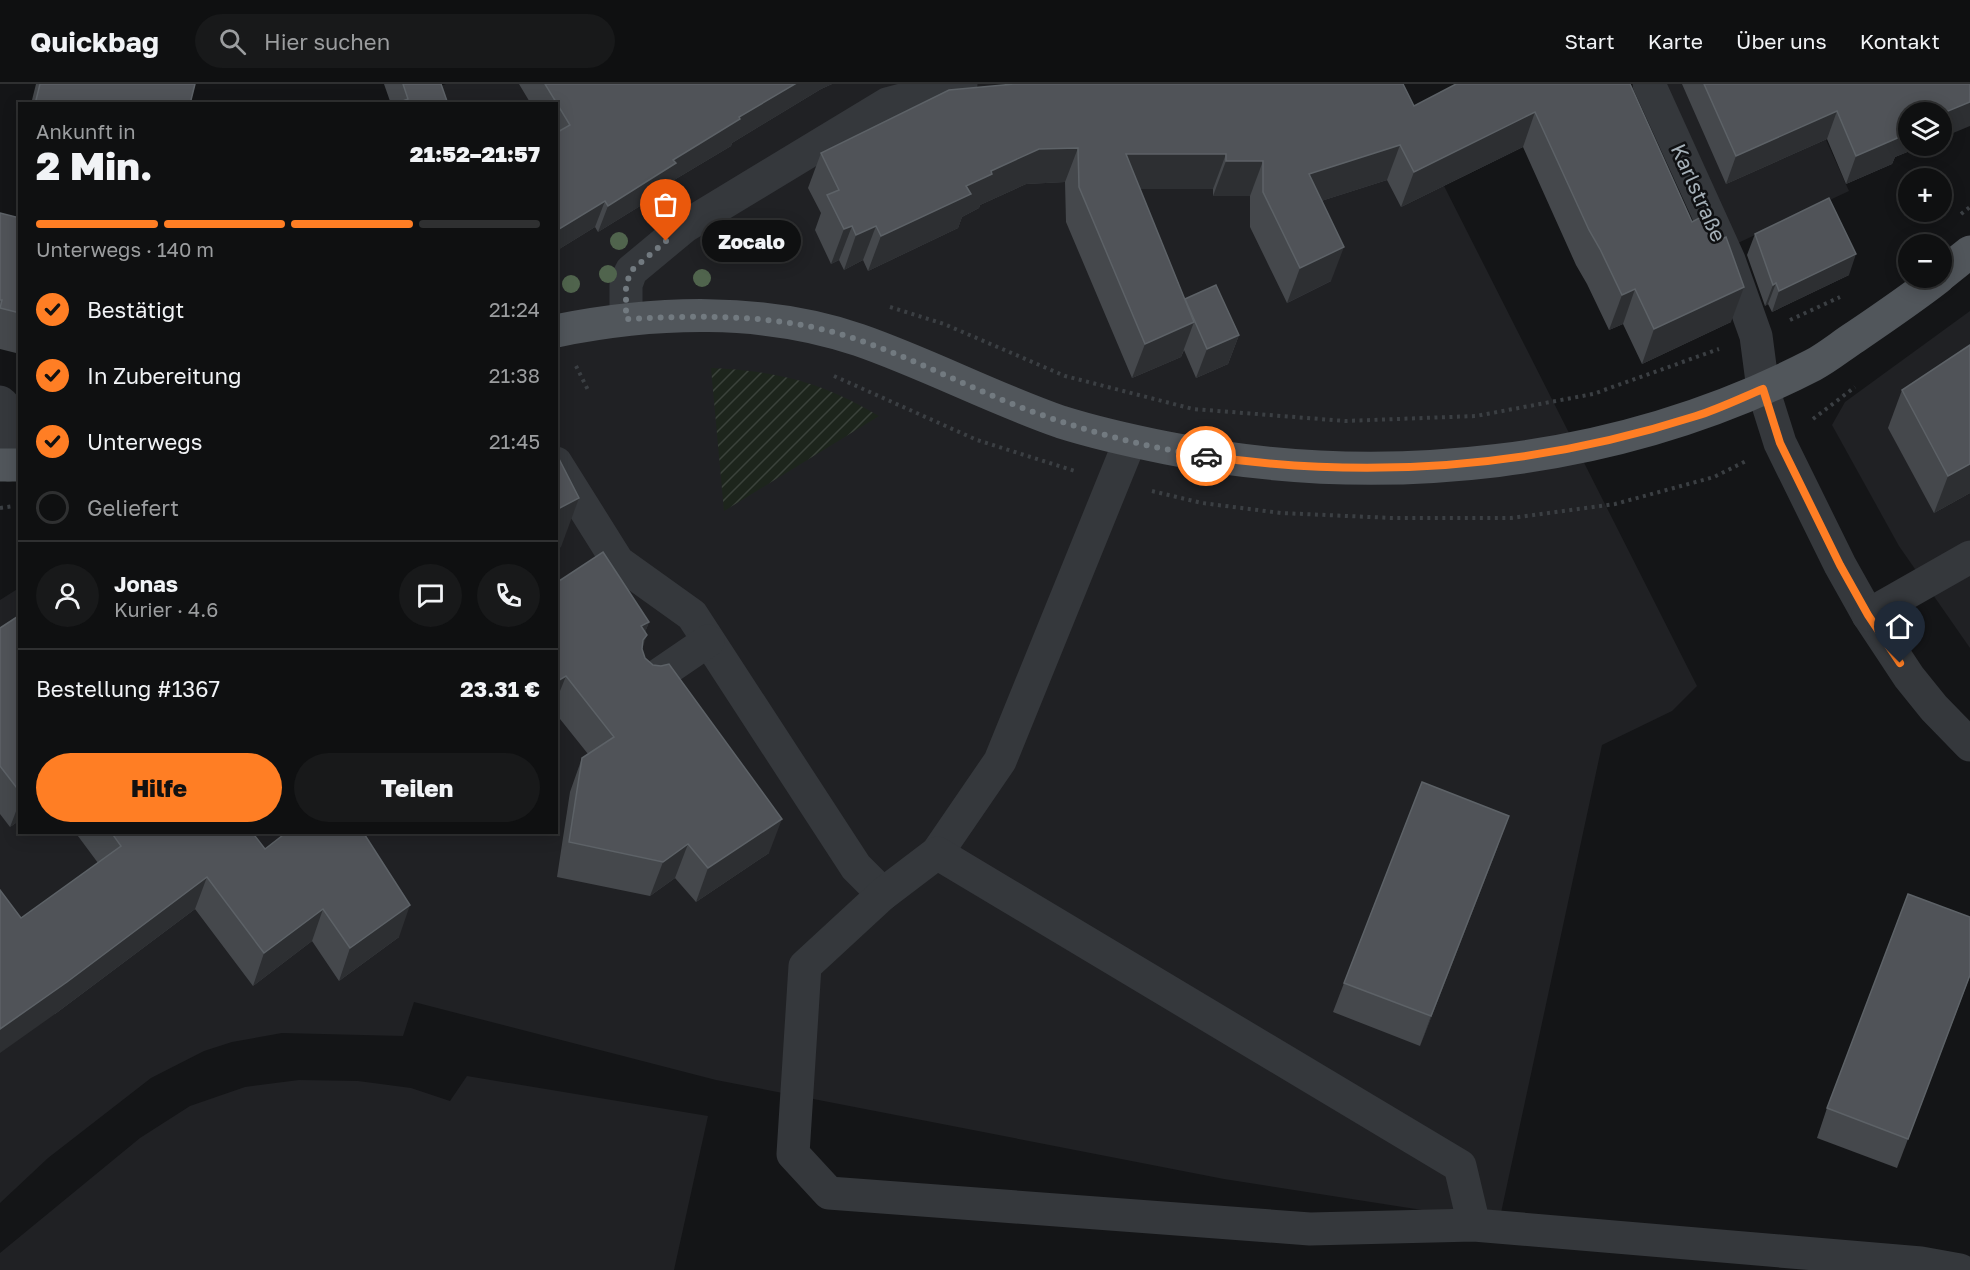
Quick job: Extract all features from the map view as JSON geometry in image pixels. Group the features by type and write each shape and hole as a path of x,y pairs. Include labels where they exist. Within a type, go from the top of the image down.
{"main road":[{"path":"1952,266 1970,252"},
{"path":"558,331 626,319 682,316 736,317 817,328 858,340 999,399 1064,423 1130,441 1201,455 1288,465 1404,468 1476,463 1544,454 1609,441 1697,416 1763,389 1817,363 1924,288"}],"street":[{"path":"626,319 626,285 631,271 684,227 887,104 961,84"},
{"name":"Karlstraße","path":"1649,84 1729,260 1756,336 1763,389 1780,443 1840,565 1868,615 1909,677 1934,708 1970,745"},
{"path":"0,402 4,404 10,426 10,465"},
{"path":"1130,441 1000,761 936,853 883,894 805,966 793,1154 829,1193 1310,1229 1474,1225 1921,1263 1960,1270"},
{"path":"558,466 618,562 692,615 856,867 883,894"},
{"path":"1868,615 1970,557"},
{"path":"648,682 708,641"},
{"path":"936,853 1460,1166 1474,1225"}],"path":[{"path":"888,306 944,324 1065,376 1193,409 1345,421 1476,416 1593,394 1756,336 1845,295"},
{"path":"573,361 588,390"}],"shaded area":[{"path":"446,84 1396,84 1398,95 1697,686 1672,711 1602,745 1499,1222 1224,1179 716,1080 414,1002 403,1036 282,1033 232,1042 204,1051 151,1078 48,1158 0,1203 0,600 18,589 18,834 558,834 558,102 399,102"},
{"path":"1665,84 1801,84 1849,191 1738,243"},
{"path":"1970,311 1970,648 1899,546 1832,425 1845,402"},
{"path":"711,368 758,372 799,380 858,404 879,416 724,511"},
{"path":"467,1076 708,1116 674,1270 0,1270 0,1253 140,1138 190,1106 245,1087 299,1080 358,1081 411,1088 450,1101"}],"building":[{"path":"40,84 195,84 190,102 36,102"},
{"path":"403,84 441,84 447,102 400,102 408,99"},
{"path":"545,84 795,84 673,160 676,163 608,206 605,201 558,230 558,132 570,125"},
{"path":"1014,84 1403,84 1414,106 1456,84 1630,84 1692,222 1703,216 1715,242 1726,237 1744,287 1654,329 1635,289 1622,295 1589,230 1535,112 1414,172 1400,145 1309,174 1344,247 1300,268 1263,192 1263,161 1226,161 1226,154 1126,154 1194,322 1145,344 1079,187 1078,148 1039,149 991,171 992,174 966,186 971,194 881,236 876,226 856,235 852,226 844,229 827,195 839,190 821,153 949,90"},
{"path":"1704,84 1970,84 1970,102 1952,109 1952,102 1898,102 1898,138 1856,156 1837,111 1736,156"},
{"path":"1829,198 1856,254 1779,291 1776,283 1773,285 1755,234"},
{"path":"0,213 18,218 18,312 0,308 2,300 0,300"},
{"path":"1216,285 1239,335 1207,349 1185,299"},
{"path":"1970,345 1970,464 1948,476 1902,390"},
{"path":"558,457 579,498 558,509"},
{"path":"603,552 649,622 641,626 647,635 643,640 642,649 645,658 653,665 669,664 782,819 708,868 688,844 663,862 569,842 582,758 614,737 566,676 558,681 558,582"},
{"path":"18,616 18,789 0,766 0,628"},
{"path":"1422,782 1509,816 1431,1016 1344,983"},
{"path":"112,834 254,834 265,849 284,834 364,834 410,905 350,948 323,909 264,953 207,877 0,1029 0,890 21,918 121,846"},
{"path":"1908,894 1970,917 1970,975 1908,1139 1827,1108"}],"way so far":[{"path":"666,241 631,271 626,285 626,319 682,316 736,317 817,328 858,340 999,399 1064,423 1130,441 1206,456"}],"place":[{"name":"Zocalo","path":"666,241"}],"route":[{"path":"1206,456 1288,465 1348,468 1404,468 1476,463 1544,454 1609,441 1697,416 1763,389 1780,443 1840,565 1868,615 1900,663"}]}
